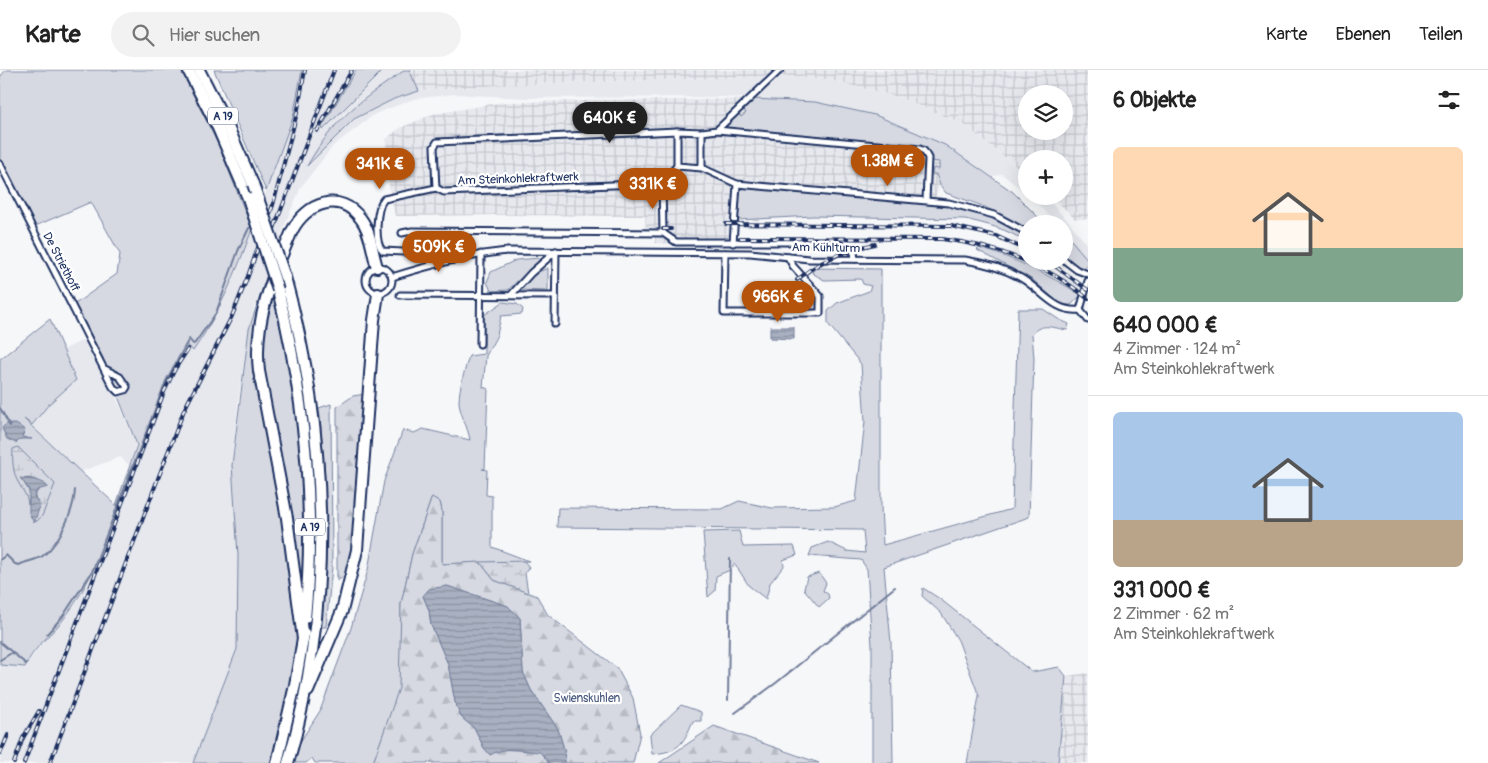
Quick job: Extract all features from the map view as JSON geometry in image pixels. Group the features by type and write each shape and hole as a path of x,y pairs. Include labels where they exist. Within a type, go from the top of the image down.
{"highway":[{"name":"A 19","path":"188,70 218,128 248,198 278,290 298,379 308,469 310,542 303,639 292,702 277,763"},
{"name":"A 19","path":"199,70 228,127 253,184 286,277 307,374 315,425 320,486 320,546 317,600 303,701 288,763"},
{"path":"303,639 287,518 259,371 257,354 259,324 297,220 314,206 334,203 354,211 366,228 377,267"},
{"path":"303,701 329,646 353,574 361,518 374,320 378,294"}],"street":[{"path":"717,130 780,70"},
{"path":"436,188 434,147 443,140 717,130 920,148 924,150 928,158 926,200"},
{"path":"663,233 662,184 677,166 677,131"},
{"path":"702,132 702,168"},
{"name":"De Striethoff","path":"0,164 115,390 122,392 125,390 124,380 105,369"},
{"path":"677,166 702,168 737,184 949,203 986,213 1018,228"},
{"name":"Am Steinkohlekraftwerk","path":"431,265 429,256 424,253 383,251 377,242 380,208 384,199 436,188 444,192 662,184"},
{"path":"732,242 737,184"},
{"path":"402,233 412,231 663,233 676,242 835,242 854,252 855,259"},
{"path":"511,295 531,273 556,251"},
{"path":"555,324 556,251"},
{"name":"Am Kühlturm","path":"392,277 431,265 481,254 556,251 725,253 788,257 978,262 1001,268 1022,278 1058,308 1069,311 1080,310"},
{"path":"725,253 724,313 820,313 820,296 793,266 788,257"},
{"path":"480,344 481,254"},
{"path":"377,267 385,268 392,277 389,289 378,294 370,290 366,282 367,274 377,267"},
{"path":"1073,267 1088,274"},
{"path":"1088,281 1080,310 1088,320"},
{"path":"400,295 481,294 555,296"}],"shaded area":[{"path":"302,70 352,70 323,129 383,70 405,70 343,115 308,167 336,135 354,119 394,99 419,91 500,85 774,76 829,80 898,97 963,124 1018,168 1018,187 1002,174 992,177 945,145 875,115 815,102 723,97 526,98 454,94 414,99 375,114 333,146 301,187 254,307 238,403 232,465 238,555 237,649 193,763 0,763 0,665 25,667 39,647 66,617 90,580 167,380 188,344 193,350 213,321 223,296 236,273 293,117"},
{"path":"412,70 1088,70 1088,219 1075,219 1061,205 1073,205 1073,150 1018,150 1018,168 963,124 898,97 829,80 774,76 500,85 419,91 409,72"},
{"path":"752,99 815,102 875,115 945,145 940,185 933,203 743,188 740,190 736,246 655,243 655,236 646,235 645,216 395,216 389,188 386,139 400,128 433,114 504,102"},
{"path":"1039,205 1053,205 1062,215 1048,215"},
{"path":"1073,227 1088,246 1088,260 1073,242"},
{"path":"1068,271 1088,289 1088,300 1059,280"},
{"path":"85,339 116,397 136,444 130,466 120,457 80,472 32,425 49,404 76,380 63,350"},
{"path":"1088,673 1088,763 1058,763 1066,676"}],"green space":[{"path":"6,70 181,70 219,146 252,229 234,276 211,322 193,351 188,345 167,380 138,457 131,467 119,506 116,506 118,509 90,577 66,616 33,653 25,667 0,665 0,359 50,319 76,380 49,404 32,425 24,419 116,505 137,445 103,358 75,304 117,274 120,254 91,202 33,227 0,161 0,77"},
{"path":"214,70 302,70 293,117 266,191"},
{"path":"356,70 383,70 323,130 322,127"},
{"path":"405,70 412,70 410,72 419,91 394,99 354,119 307,166 317,149 349,112"},
{"path":"752,99 815,102 875,115 945,145 1013,192 1018,197 1018,205 1026,205 1036,215 1018,215 1018,224 983,206 946,193 940,185 936,174 932,174 933,168 939,169 939,162 931,161 928,150 922,146 725,129 723,127 737,112 741,117 746,113 744,110 739,111"},
{"path":"743,188 942,204 977,211 1018,230 1018,237 989,225 965,219 813,216 738,220 740,190"},
{"path":"1073,242 1088,260 1087,265 1083,268 1073,262"},
{"path":"979,248 1018,262 1018,270 1036,270 1081,295 1071,305 1060,304 1033,280 977,250"},
{"path":"539,258 539,261 508,290 491,291 487,282 491,272 516,260"},
{"path":"548,268 548,291 519,290 531,275"},
{"path":"814,268 881,269 881,507 883,545 1012,509 1018,309 1043,309 1069,324 1067,330 1044,327 1039,328 1032,334 1034,358 1029,517 884,567 891,643 893,763 872,763 872,646 867,569 861,560 809,556 812,548 828,542 847,551 865,553 863,530 557,527 558,508 722,509 739,501 772,508 834,507 856,501 865,421 861,364 828,324 828,311 837,303 869,291 871,286 863,284 861,279 824,280 812,273"},
{"path":"267,274 282,334 293,395 300,456 303,518 302,580 296,642 285,703 270,763 193,763 237,649 238,555 232,465 249,329"},
{"path":"503,302 517,304 523,309 522,314 501,316 497,335 486,356 483,387 488,389 485,469 482,469 487,470 486,495 492,496 492,547 529,561 442,564 442,511 440,502 432,497 412,554 401,604 400,688 373,763 315,763 312,758 306,763 294,763 300,742 320,711 351,628 368,570 384,481 403,430 414,433 423,429 470,440 459,402 462,379 469,356 484,354 484,315"},
{"path":"365,394 356,512 349,573 337,581 337,407 353,396"},
{"path":"331,404 332,567 326,627 321,627 324,600 326,518 319,408"},
{"path":"18,447 55,484 42,516 36,522 35,516 40,506 34,496 44,483 28,478 23,481 30,493 28,505 26,496 14,471 13,449"},
{"name":"Swienskuhlen","path":"432,497 440,502 442,511 442,564 480,562 494,580 537,596 548,615 617,668 633,698 640,734 633,763 565,763 564,749 558,729 531,690 523,672 520,618 508,606 447,586 423,596 429,610 431,625 448,664 455,702 461,717 475,729 484,748 540,751 549,763 373,763 399,688 401,604 412,554"},
{"path":"739,531 743,547 794,546 797,555 783,560 784,566 770,583 766,599 749,586 735,564 730,570 716,576 715,591 708,597 703,532"},
{"path":"524,561 529,567 525,573 528,593 494,580 480,562"},
{"path":"819,573 826,583 823,591 828,594 829,598 819,607 804,589 807,577"},
{"path":"923,588 940,599 1032,672 1059,667 1066,676 1058,763 967,763 979,696 958,640 941,613 922,596"},
{"path":"681,705 701,712 701,721 693,721 683,741 674,749 652,754 650,735"},
{"path":"714,726 819,763 659,763"}],"water":[{"path":"770,327 794,327 794,339 770,338"},
{"path":"6,424 16,424 25,430 22,437 32,439 21,439 16,443 7,439 2,428"},
{"path":"20,478 38,481 48,487 37,490 34,496 40,506 34,523 29,513 29,489"},
{"path":"447,586 508,606 520,618 523,672 531,690 558,729 564,749 565,763 549,763 540,752 509,749 490,755 484,748 475,729 461,717 455,702 448,664 431,625 429,610 423,596 429,589"}],"waterway":[{"path":"47,634 63,616 92,572 166,381 189,339 193,344 195,343 216,313 238,251 249,228"},
{"path":"0,408 10,426"},
{"path":"0,560 6,555 15,564 19,565 44,555 61,534 72,507 75,490"},
{"path":"728,700 730,559"},
{"path":"735,713 776,683 895,587"},
{"path":"0,642 26,664"},
{"path":"0,660 13,652"}],"railway":[{"path":"50,763 184,410 232,316 248,276 273,205 298,109 305,70"},
{"path":"267,247 334,70"},
{"path":"317,131 352,70"},
{"path":"726,224 951,226 996,236 1018,246"},
{"path":"663,229 671,229"},
{"path":"740,238 942,239 961,242 1019,258 1056,276 1088,299"},
{"path":"797,280 824,261 853,249 875,244"},
{"path":"1060,270 1088,290"},
{"path":"24,763 164,392 175,369 188,349"},
{"path":"14,763 23,738 39,711"},
{"path":"0,754 8,735"}]}
